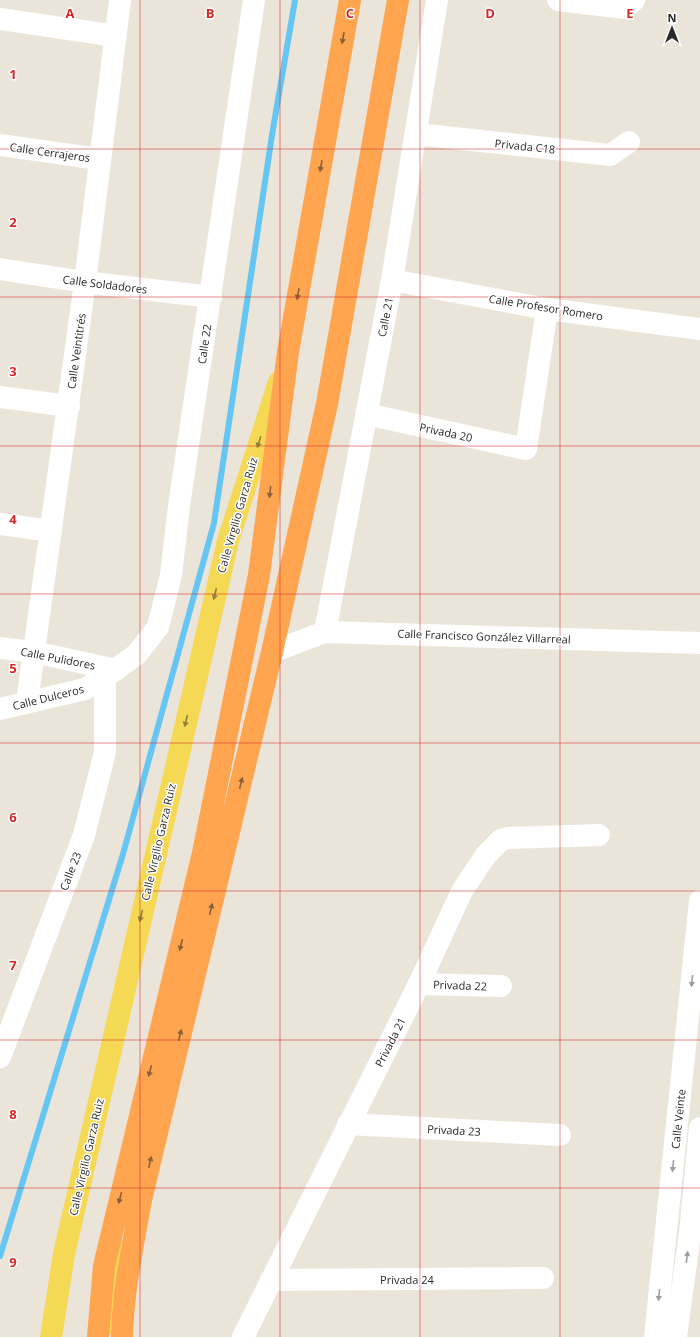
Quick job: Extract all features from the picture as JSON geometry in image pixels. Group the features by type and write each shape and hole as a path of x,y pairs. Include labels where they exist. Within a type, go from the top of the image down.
{"highway":[{"path":"98,1337 104,1266 203,853 259,575 288,352 350,0"},
{"path":"122,1337 126,1286 141,1200 272,652 327,404 398,0"}],"main road":[{"name":"Calle Virgilio Garza Ruiz","path":"51,1337 64,1254 228,541 288,352"},
{"path":"106,1337 113,1289 141,1200"}],"street":[{"name":"Calle Veintitrés","path":"27,702 69,406 120,0"},
{"name":"Calle 22","path":"110,674 137,654 158,627 171,575 179,506 254,0"},
{"name":"Calle 21","path":"325,632 392,280 437,0"},
{"path":"558,0 625,8 634,0"},
{"path":"0,19 116,36"},
{"name":"Privada C18","path":"416,134 610,155 629,142"},
{"name":"Calle Cerrajeros","path":"0,145 99,159"},
{"name":"Calle Soldadores","path":"0,269 85,282 211,297"},
{"name":"Calle Profesor Romero","path":"392,280 547,309 700,329"},
{"name":"Privada 20","path":"366,414 526,449 547,309"},
{"path":"0,396 69,406"},
{"path":"0,524 51,531"},
{"name":"Calle Francisco González Villarreal","path":"272,652 325,632 700,643"},
{"name":"Calle Pulidores","path":"0,648 34,652 110,674"},
{"name":"Calle Dulceros","path":"0,709 85,689 110,674"},
{"name":"Calle 23","path":"0,1057 84,835 105,752 110,674"},
{"name":"Privada 21","path":"243,1337 419,984 462,891 486,855 501,840 508,838 599,835"},
{"name":"Calle Veinte","path":"655,1337 675,1140 694,1007 700,900"},
{"name":"Privada 22","path":"419,984 500,986"},
{"name":"Privada 23","path":"348,1124 560,1135"},
{"path":"675,1140 700,1136"},
{"name":"Calle Veinte","path":"676,1337 690,1233 700,1136"},
{"name":"Privada 24","path":"271,1280 542,1278"}],"waterway":[{"path":"0,1256 123,854 214,523 272,135 295,0"}]}
